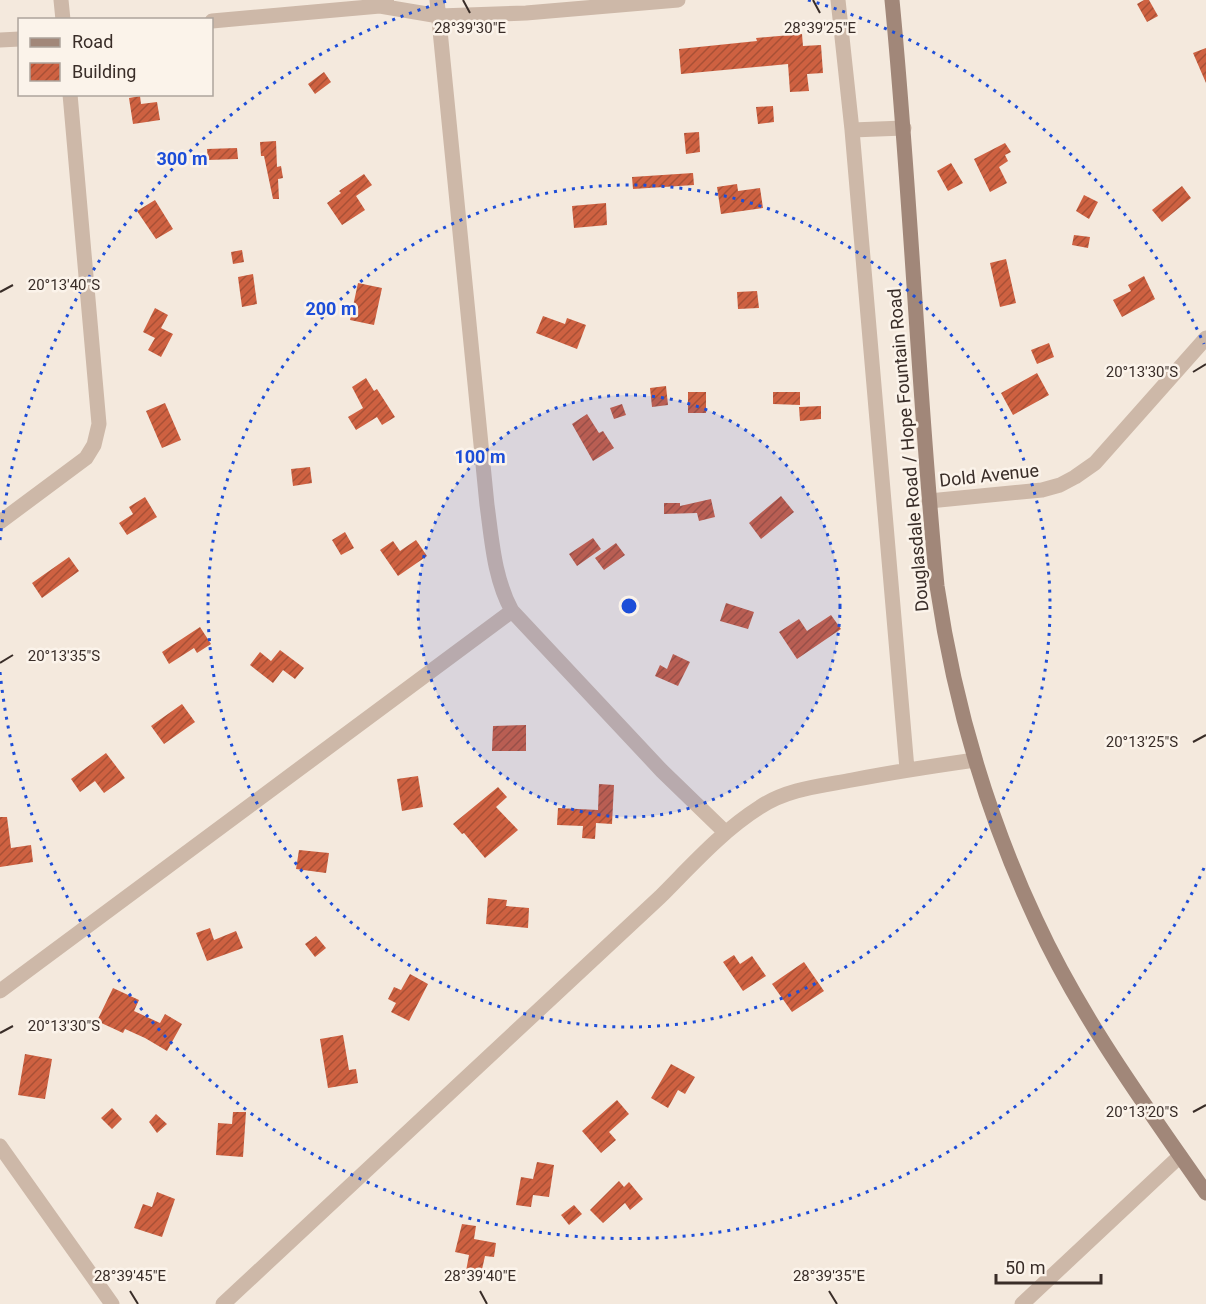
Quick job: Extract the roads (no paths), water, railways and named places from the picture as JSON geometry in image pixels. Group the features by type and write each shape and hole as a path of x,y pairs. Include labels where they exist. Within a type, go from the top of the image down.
{"main road":[{"name":"Douglasdale Road / Hope Fountain Road","path":"892,0 904,128 929,501 943,627 975,760 1017,877 1056,959 1092,1024 1206,1193"}],"street":[{"path":"61,0 63,18"},
{"path":"213,21 380,6 397,0"},
{"path":"437,0 487,505 497,574 512,611 663,771 725,832"},
{"path":"380,6 439,16 526,13 678,0"},
{"path":"838,0 852,130 907,769"},
{"path":"0,40 18,39"},
{"path":"0,522 81,462 98,436 99,424 70,96"},
{"path":"852,130 904,128"},
{"name":"Dold Avenue","path":"929,501 1042,490 1060,485 1075,477 1103,454 1206,338"},
{"path":"0,991 512,611"},
{"path":"223,1304 660,897 725,832 759,807 786,794 809,787 907,769 975,760"},
{"path":"0,1146 112,1304"},
{"path":"1022,1304 1180,1156"}]}
